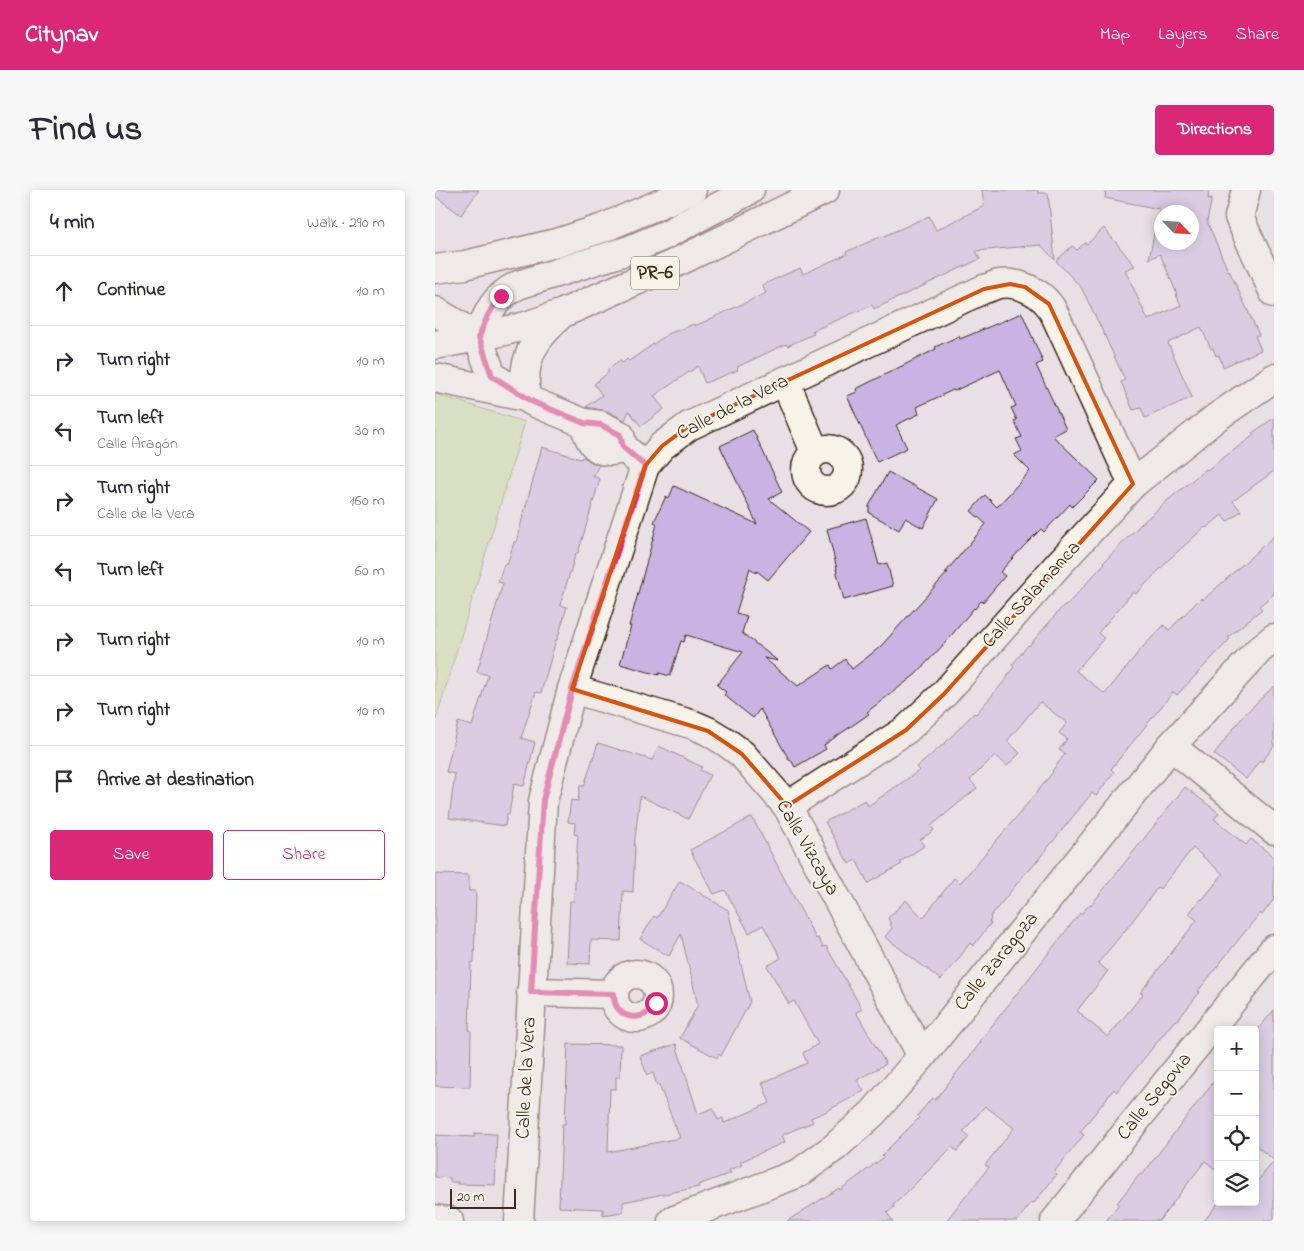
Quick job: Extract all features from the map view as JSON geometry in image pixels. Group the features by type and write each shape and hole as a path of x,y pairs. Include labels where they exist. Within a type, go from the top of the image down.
{"street":[{"path":"435,269 465,265 560,242 603,228 692,190"},
{"path":"645,466 623,447 620,435 601,425 584,423 533,402 492,376 479,337 487,315 501,296 518,285 632,249 665,235 750,190"},
{"name":"PR-6","path":"435,345 526,326 563,312 661,270 825,190"},
{"path":"1246,190 1239,217 1274,293"},
{"name":"Calle de la Vera","path":"519,1221 543,800 572,690 645,466 662,446 689,426 984,289 1000,284 1010,284 1025,287 1049,304 1133,484"},
{"path":"435,311 479,337"},
{"path":"525,397 525,374 529,357 536,343 563,312"},
{"path":"435,378 525,397"},
{"name":"Calle Salamanca","path":"787,806 905,730 944,694 1057,566 1133,484 1217,417 1274,378"},
{"path":"785,381 815,452"},
{"name":"Calle Zaragoza","path":"672,1221 799,1173 835,1147 873,1113 922,1056 1171,746 1259,650 1274,638"},
{"name":"Calle Vizcaya","path":"572,690 694,725 708,731 742,754 787,806 922,1056"},
{"path":"1171,746 1274,830"},
{"name":"Calle Segovia","path":"1055,1221 1274,949"},
{"path":"531,992 614,994"},
{"path":"435,1219 449,1221"}],"highlighted area":[{"path":"1010,284 1025,287 1049,304 1133,484 944,694 906,730 787,806 742,754 708,731 572,689 645,466 662,446 689,426 984,289"}],"green space":[{"path":"435,394 525,422 435,723"}],"building":[{"path":"435,190 479,190 461,215 435,196"},
{"path":"982,190 1038,190 1038,193 1048,193 1055,260 1041,245 976,251 980,259 874,309 872,305 812,331 814,334 787,346 786,344 737,367 738,370 705,383 698,366 654,396 664,409 641,426 629,411 625,420 607,411 586,407 602,395 594,384 609,372 607,370 620,361 623,363 627,359 629,361 668,334 694,324 695,326 766,293 762,285 800,268 803,274 847,254 846,252 929,216 936,230 984,206"},
{"path":"1106,190 1209,190 1208,199 1212,198 1207,221 1228,271 1259,335 1255,336 1261,350 1223,367 1219,355 1216,356 1213,348 1211,349 1201,327 1168,343 1192,397 1145,418 1141,408 1133,410 1121,382 1125,380 1081,287 1056,261 1072,246 1077,250 1085,243 1087,244 1104,228 1135,266 1125,270 1148,320 1181,305 1160,254 1149,259 1154,234 1154,250 1199,250 1199,205 1154,205 1154,208 1105,198"},
{"path":"1022,313 1043,362 1036,365 1066,429 1053,436 1099,480 1072,507 1070,504 1044,532 1041,529 1023,547 1000,572 1005,576 915,675 867,712 869,714 824,745 826,749 795,767 760,709 753,718 724,695 726,692 717,685 743,652 686,635 684,642 681,641 670,676 659,673 659,675 620,664 657,524 654,522 666,496 669,498 674,486 757,524 720,446 753,430 782,492 769,499 809,532 768,580 750,568 736,613 747,616 742,633 778,661 764,658 798,686 830,665 832,669 845,659 852,669 880,647 948,572 945,573 986,524 971,511 985,495 997,507 1030,471 1014,455 1022,451 1016,439 1022,437 1014,421 1017,420 1011,408 1016,406 1000,370 917,407 919,414 896,425 907,448 877,462 847,396 857,392 856,389 936,349 935,347 959,336 960,339"},
{"path":"1274,418 1274,471 1233,501 1241,511 1227,522 1222,515 1205,527 1165,563 1136,594 1133,592 1098,633 1104,638 1076,671 1105,694 1140,650 1164,625 1169,630 1201,598 1203,600 1274,536 1274,594 1259,606 1262,609 1228,637 1230,639 1177,695 1173,692 1111,769 1114,772 1096,796 1092,793 990,917 989,922 991,923 973,946 970,943 941,980 885,937 892,928 888,918 906,900 923,918 954,878 960,883 1053,772 1065,754 1059,750 1067,739 1059,733 1067,723 1040,702 1007,741 1020,753 1007,766 995,755 970,780 977,788 931,826 934,830 920,840 924,846 900,862 902,864 868,883 856,860 849,864 825,822 865,800 868,806 920,770 917,767 945,743 974,713 976,714 1008,677 1014,667 1012,665 1028,645 1141,524 1206,469 1254,435 1252,433"},
{"path":"542,447 581,459 582,457 599,465 593,476 600,479 560,605 567,607 541,693 536,692 521,738 535,742 524,786 514,784 509,815 507,814 505,826 449,818 455,774 446,772 458,722 472,726 488,675 477,672 503,583 498,582 504,564 507,565 514,542 516,542"},
{"path":"888,472 938,499 923,528 905,518 899,530 869,513 869,506"},
{"path":"866,518 879,565 887,563 893,586 844,600 827,529"},
{"path":"1274,686 1274,746 1262,762 1260,760 1246,779 1214,754 1244,715"},
{"path":"598,743 652,760 659,746 702,767 700,770 710,775 688,819 640,796 634,846 633,892 623,891 621,941 591,940 590,964 567,963 570,901 574,901 578,835 574,834 575,823 568,822 571,800 578,801 580,786 584,786"},
{"path":"1185,787 1219,813 1214,819 1246,845 1251,839 1274,857 1274,899 1262,915 1260,913 1232,948 1177,1021 1175,1020 1117,1092 1114,1089 1080,1132 1084,1135 1054,1172 1057,1174 1017,1221 946,1221 989,1167 985,1165 1014,1128 985,1106 963,1132 969,1137 957,1151 952,1147 893,1205 894,1207 887,1213 893,1221 787,1221 839,1188 840,1190 884,1157 882,1155 919,1118 917,1116 932,1098 935,1100 1080,913 1091,905","holes":["1193,848 1223,874 1189,914 1197,920 1140,993 1143,994 1108,1037 1077,1011 1108,971 1098,963 1158,887 1160,889"]},
{"path":"752,817 816,939 818,938 823,947 826,946 862,1009 856,1012 886,1064 857,1080 864,1091 811,1118 813,1122 782,1135 785,1142 740,1162 742,1165 729,1170 731,1173 698,1185 699,1187 623,1202 623,1212 603,1215 603,1209 559,1207 562,1124 565,1124 568,1044 621,1045 620,1077 616,1077 616,1089 610,1089 608,1152 680,1138 659,1085 657,1086 653,1073 647,1075 640,1056 676,1044 698,1114 713,1108 718,1120 723,1118 724,1123 770,1103 762,1083 807,1063 803,1053 818,1044 794,1001 789,1004 767,966 781,958 763,925 749,933 725,890 714,894 690,850"},
{"path":"435,874 469,875 469,891 476,891 474,962 471,963 470,1087 435,1086"},
{"path":"680,881 728,910 750,1002 721,1056 719,1054 717,1058 680,1038 698,1005 681,934 669,956 640,939 654,916 657,918"},
{"path":"1274,1010 1274,1160 1259,1148 1259,1028"},
{"path":"1214,1081 1214,1168 1205,1161 1159,1221 1106,1221 1119,1204 1117,1203 1140,1174 1142,1175"},
{"path":"474,1133 497,1134 495,1185 458,1184 458,1182 450,1182 450,1178 435,1177 435,1135 475,1137"},
{"path":"1274,1161 1274,1221 1204,1221 1216,1206 1259,1206 1259,1179"}],"route":[{"path":"501,296 487,315 479,337 492,376 533,402 584,423 601,425 620,435 623,447 645,466 572,690 543,800 531,992 614,994 616,1006 627,1016 633,1017 641,1017 647,1014 653,1010 656,1003"}]}
